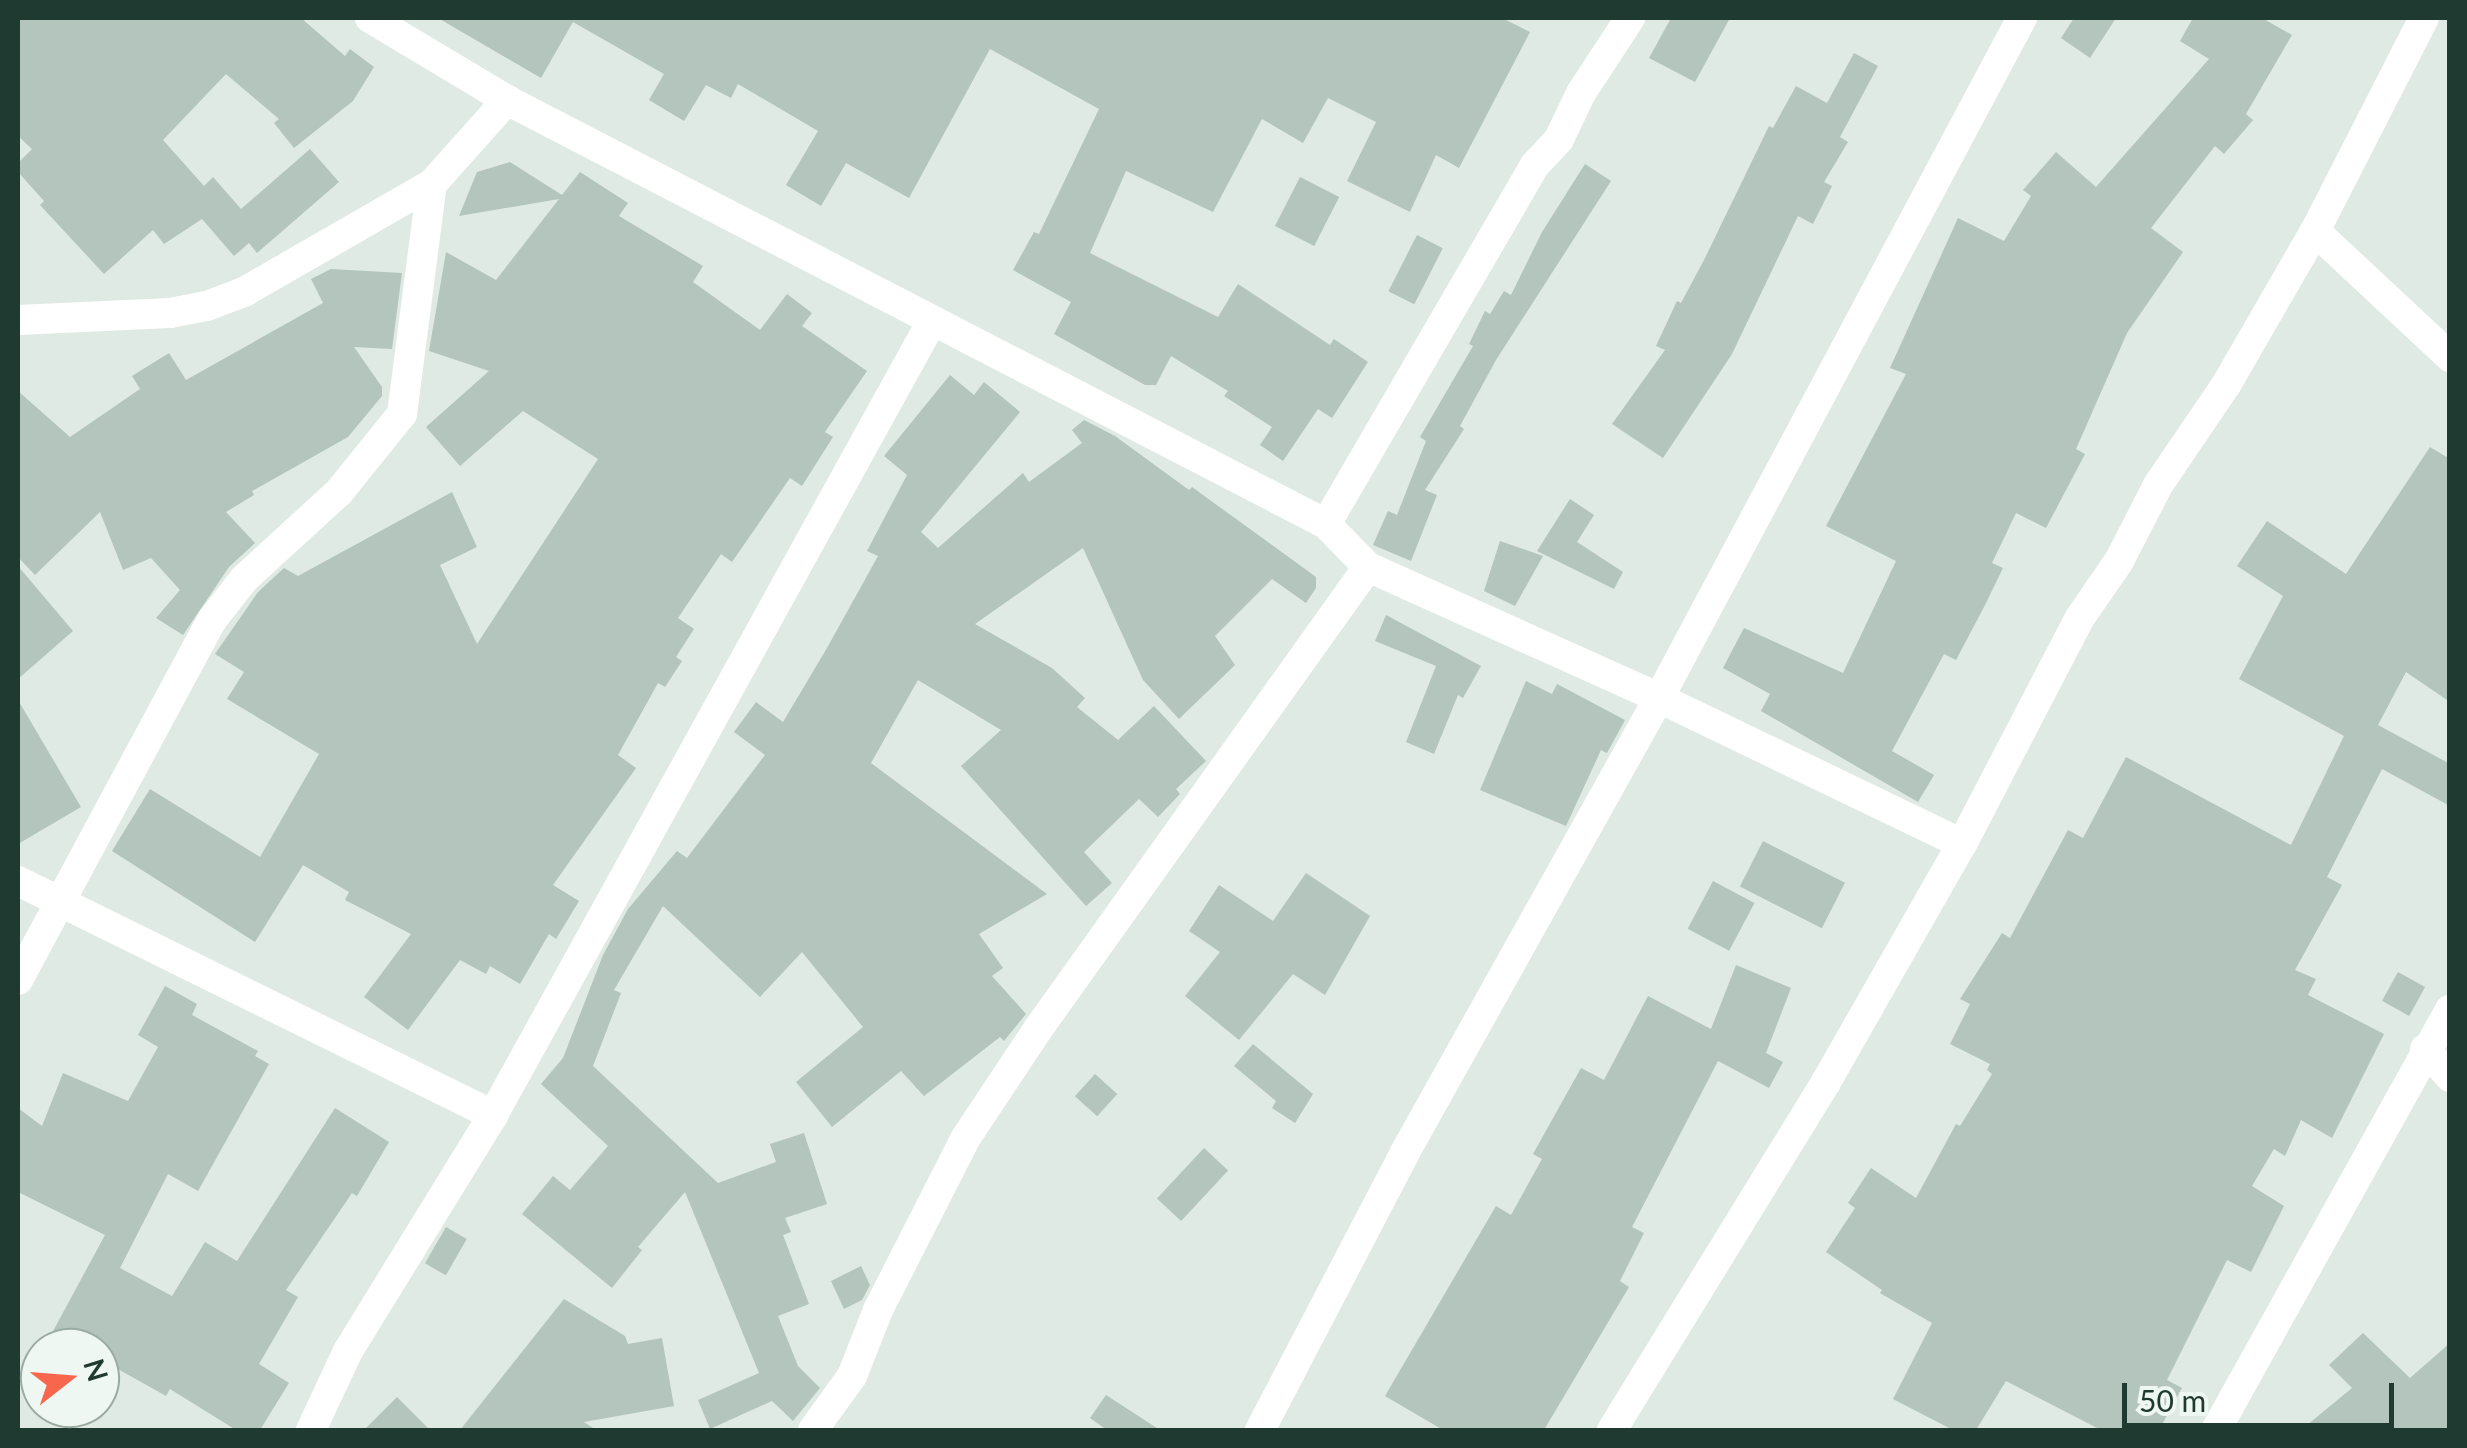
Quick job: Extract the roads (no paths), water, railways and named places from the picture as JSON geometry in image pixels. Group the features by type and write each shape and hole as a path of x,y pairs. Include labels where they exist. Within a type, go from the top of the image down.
{"street":[{"path":"370,18 508,100 931,324 1326,524 1368,567 1659,698 1962,844"},
{"path":"1326,524 1534,164 1559,139 1580,94 1630,18"},
{"path":"1260,1430 1404,1154 1659,698 2022,18"},
{"path":"1612,1430 1826,1082 1962,844 2080,619 2119,561 2158,485 2226,385 2315,231 2424,18"},
{"path":"18,320 170,313 207,306 244,292 432,184 508,100"},
{"path":"18,980 212,620 244,579 338,492 402,414 432,184"},
{"path":"2315,231 2450,357"},
{"path":"311,1430 348,1350 493,1116 931,324"},
{"path":"813,1430 852,1376 878,1310 965,1139 1038,1029 1368,567"},
{"path":"18,881 493,1116"},
{"path":"2216,1430 2450,1010"},
{"path":"2425,1049 2450,1077"}]}
